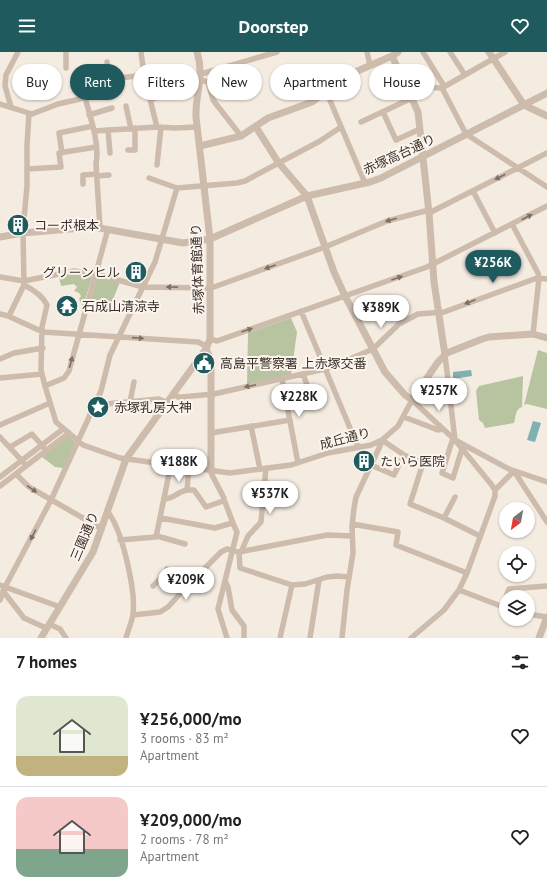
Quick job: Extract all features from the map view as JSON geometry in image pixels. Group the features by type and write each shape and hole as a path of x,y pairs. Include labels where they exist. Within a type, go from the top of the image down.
{"street":[{"path":"11,107 5,86 6,75 18,52"},
{"path":"66,52 66,68"},
{"path":"141,52 143,64"},
{"name":"赤塚体育館通り","path":"126,459 206,348 210,339 210,239 197,127 196,107 200,81 197,52"},
{"path":"200,81 277,52"},
{"path":"368,52 370,64"},
{"path":"424,52 466,134 547,187"},
{"path":"450,52 465,75"},
{"path":"435,87 443,87 465,75 491,55 505,52"},
{"path":"372,64 395,54 398,64"},
{"path":"491,55 524,105 547,116"},
{"path":"200,81 208,82 213,100 241,136"},
{"name":"赤塚高台通り","path":"0,237 23,233 104,229 184,243 210,239 307,196 365,183 388,175 547,93"},
{"path":"0,104 32,114 58,104 80,100"},
{"path":"45,386 60,381 67,375 96,274 104,229 97,175 96,147 86,100"},
{"path":"151,100 159,127 157,165"},
{"path":"200,146 241,136 268,118 315,100"},
{"path":"330,100 365,183"},
{"path":"361,122 408,100"},
{"path":"413,100 418,111 434,265 434,282 445,355 454,439 442,474 454,478 462,449"},
{"path":"126,106 133,128 135,150 128,150"},
{"path":"89,115 112,108"},
{"path":"383,112 396,140 420,129"},
{"path":"9,316 24,283 23,233 27,186 29,113"},
{"path":"62,153 59,133 93,129 108,130 159,127 197,127"},
{"path":"256,127 278,162 307,196 334,272 345,296 389,377 405,395 454,439 463,445 514,471 547,482"},
{"path":"149,178 177,188 244,181 320,141 341,127"},
{"path":"108,130 110,153"},
{"path":"27,169 61,167 59,153 96,147"},
{"path":"24,283 74,271 96,274 143,287 211,288 325,247 387,221 429,212 547,153"},
{"path":"83,184 83,175 109,175"},
{"path":"0,600 3,588 51,500 95,405 101,391 110,355 155,262 177,188"},
{"path":"473,191 495,233"},
{"path":"210,339 217,341 434,265 547,206"},
{"path":"512,224 538,273 539,278 533,334"},
{"path":"0,277 24,283 46,302 47,305 42,327 42,374 56,422 63,429 0,477"},
{"path":"173,393 178,397 211,394 326,369 373,349 399,324 418,314 444,312 539,278 547,279"},
{"path":"300,311 358,447"},
{"path":"0,314 9,316 43,332 198,342 204,345 211,360 211,471 212,476 224,498 223,501 225,502 231,516 232,523 237,532 240,568 292,586 337,576 349,577"},
{"name":"成丘通り","path":"63,429 78,441 98,450 126,459 230,473 298,463 328,453 371,445 382,440 398,426 412,400 438,362 447,353 485,338 533,334 547,338"},
{"path":"0,359 14,353 43,348"},
{"path":"0,378 42,374"},
{"path":"303,374 312,398"},
{"path":"282,379 298,463"},
{"path":"130,402 134,382"},
{"path":"95,405 159,399 166,402"},
{"path":"0,425 50,403"},
{"path":"404,417 438,430 443,429"},
{"path":"211,433 290,420"},
{"path":"251,426 260,469"},
{"path":"0,486 69,433"},
{"path":"10,447 32,434 46,451"},
{"path":"0,437 27,466"},
{"path":"454,439 495,490"},
{"path":"342,638 353,553 352,524 356,497 382,440 404,455 423,463 410,504 444,518 480,536"},
{"path":"371,465 394,476 404,455"},
{"name":"三園通り","path":"41,638 90,557 102,529 126,459"},
{"path":"157,536 171,464"},
{"path":"187,490 189,467"},
{"path":"228,638 218,609 225,581 238,552 248,536 261,522 266,468"},
{"path":"411,638 444,610 459,590 494,502 495,490 514,471"},
{"path":"514,471 547,522"},
{"path":"16,474 29,487 102,529"},
{"path":"164,499 169,499 184,490 194,490 206,507 223,501"},
{"path":"444,518 455,497"},
{"path":"107,511 112,516 124,550 132,588 133,615 126,638"},
{"path":"161,518 215,528 232,523"},
{"path":"352,524 398,532 396,544 467,573"},
{"path":"133,615 160,612 168,607 199,573 224,550 231,549 238,552 327,535 352,536"},
{"path":"120,540 135,540 157,536 185,544"},
{"path":"153,586 160,579 166,569 176,574 189,584"},
{"path":"310,638 319,580"},
{"path":"225,581 228,587 232,610 244,626 244,638"},
{"path":"280,638 283,632 292,586"},
{"path":"509,590 547,586"},
{"path":"3,588 60,607"},
{"path":"3,588 24,618 60,629 66,638"},
{"path":"459,590 499,605"},
{"path":"535,615 547,617 540,638"}],"green space":[{"path":"74,273 91,275 92,277 83,307 79,299 81,296 79,293 74,291 77,287 74,284 61,286 59,277"},
{"path":"98,277 120,282 107,314 89,308"},
{"path":"291,318 297,332 291,375 247,384 248,333"},
{"path":"538,350 547,353 547,409 527,404 524,405"},
{"path":"523,376 522,407 517,411 514,423 485,428 483,423 479,420 476,391 479,386"},
{"path":"67,437 70,437 75,442 63,468 55,467 42,457"}],"water":[{"path":"471,370 472,376 453,379 453,372"},
{"path":"533,421 541,423 535,442 527,440"}],"place":[{"name":"コーポ根本","path":"18,225"},
{"name":"グリーンヒル","path":"136,272"},
{"name":"石成山清涼寺","path":"67,306"},
{"name":"高島平警察署 上赤塚交番","path":"204,363"},
{"name":"赤塚乳房大神","path":"98,407"},
{"name":"たいら医院","path":"364,461"}]}
